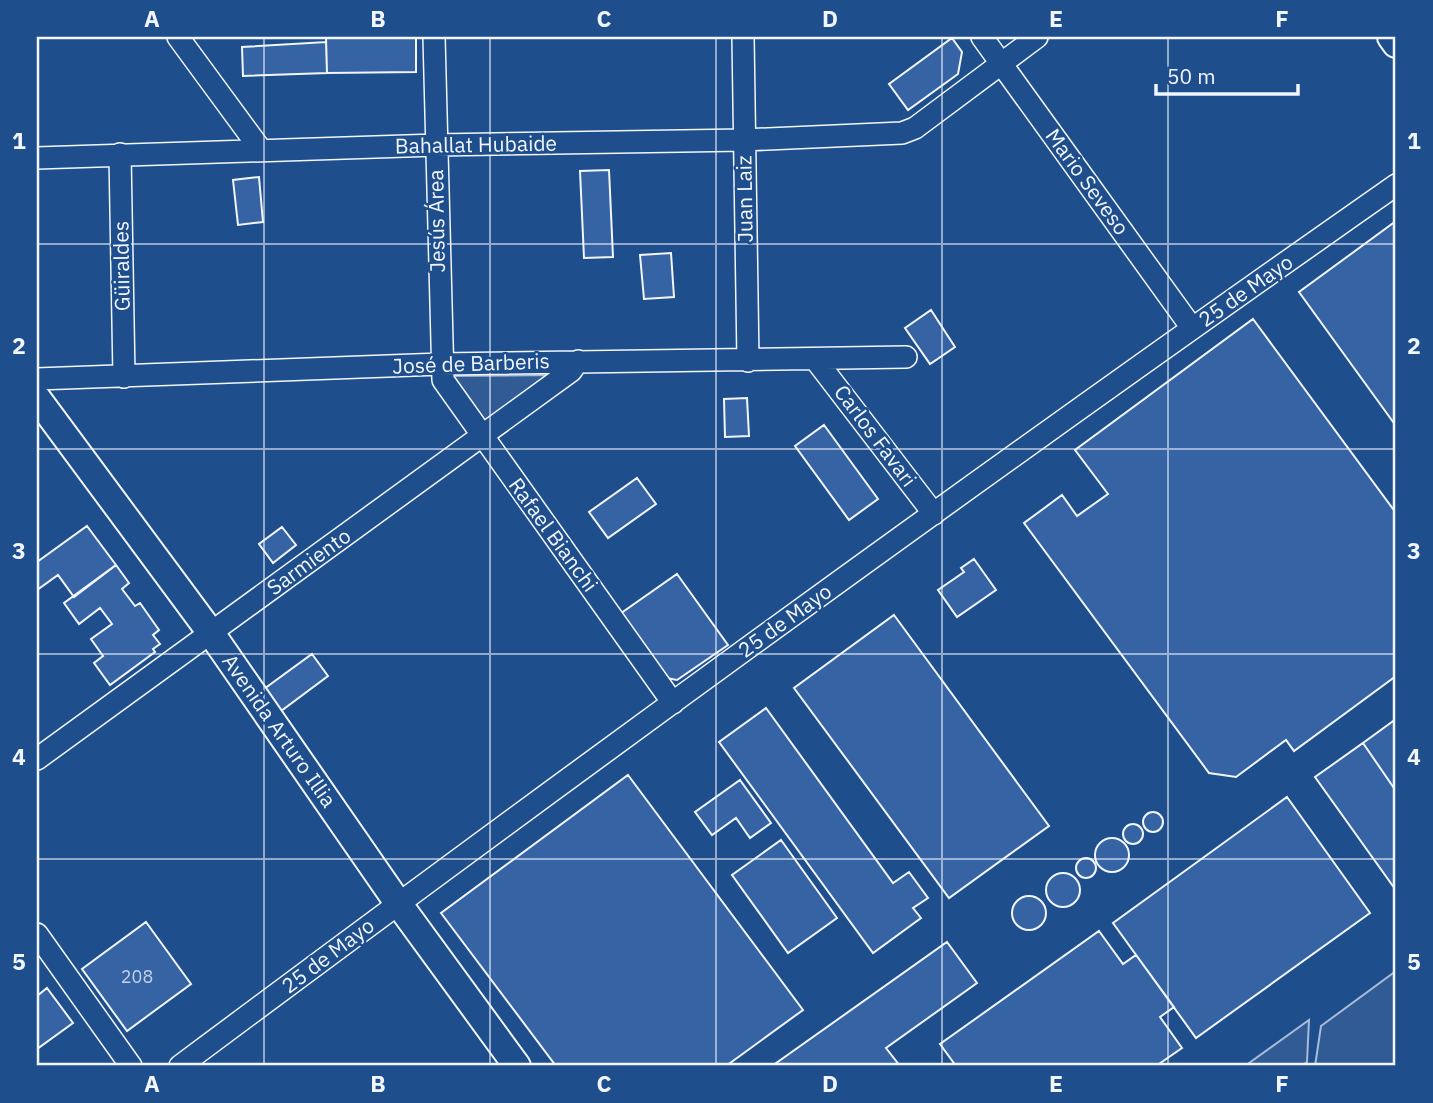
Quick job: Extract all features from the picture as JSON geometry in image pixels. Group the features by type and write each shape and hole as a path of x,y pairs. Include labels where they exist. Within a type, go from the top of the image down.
{"main road":[{"path":"1391,37 1396,44"},
{"name":"Avenida Arturo Illia","path":"37,398 211,633 398,903 517,1066"}],"street":[{"path":"178,37 261,150"},
{"name":"Jesús Área","path":"434,37 441,364"},
{"name":"Juan Laiz","path":"743,37 748,361"},
{"name":"Mario Seveso","path":"982,37 1192,328"},
{"path":"1001,64 1037,37"},
{"name":"Bahallat Hubaide","path":"37,158 885,134 915,128 1001,64"},
{"name":"Güiraldes","path":"120,154 124,377"},
{"name":"25 de Mayo","path":"180,1066 673,703 1192,328 1396,185"},
{"name":"José de Barberis","path":"37,379 441,364 906,357"},
{"name":"Carlos Favari","path":"816,359 934,514"},
{"name":"Sarmiento","path":"37,759 571,371 579,361"},
{"name":"Rafael Bianchi","path":"441,364 445,386 673,703"},
{"path":"37,934 131,1066"}],"shaded area":[{"path":"555,375 483,430 448,376"},
{"path":"1396,971 1396,1066 1315,1066 1321,1026"},
{"path":"1309,1020 1307,1062 1302,1066 1245,1066"}],"building":[{"path":"326,37 416,37 416,72 327,73"},
{"path":"952,38 962,52 958,74 908,110 889,84"},
{"path":"326,42 327,73 243,76 242,47"},
{"path":"609,170 613,257 584,258 580,171"},
{"path":"259,177 263,222 238,225 233,180"},
{"path":"1396,221 1396,426 1299,292"},
{"path":"671,253 674,297 644,299 640,255"},
{"path":"931,310 955,347 930,364 905,328"},
{"path":"1253,319 1396,513 1396,676 1294,751 1286,740 1236,777 1209,773 1024,523 1062,495 1077,516 1108,494 1075,450"},
{"path":"747,398 749,436 725,437 724,399"},
{"path":"824,425 878,499 849,520 795,446"},
{"path":"637,478 656,504 608,538 589,512"},
{"path":"87,526 116,565 74,597 58,575 37,590 37,562"},
{"path":"282,527 296,545 273,563 259,544"},
{"path":"974,559 996,590 957,617 938,590 964,572 961,568"},
{"path":"116,565 129,583 122,589 135,606 140,603 159,630 153,635 160,644 153,649 155,652 110,685 94,663 103,656 91,639 112,624 100,608 79,624 64,603"},
{"path":"677,574 728,645 677,680 661,677 617,616"},
{"path":"894,615 1049,826 949,898 794,688"},
{"path":"312,654 328,676 281,711 264,689"},
{"path":"766,708 893,883 909,872 928,898 913,908 921,918 873,953 719,742"},
{"path":"1396,719 1396,791 1363,743"},
{"path":"1363,743 1396,791 1395,889 1315,777"},
{"path":"628,775 803,1010 726,1066 556,1066 441,913"},
{"path":"740,780 771,823 750,838 736,818 712,835 695,812"},
{"path":"1287,797 1370,913 1196,1038 1113,923"},
{"path":"1153,812 1160,815 1163,822 1160,829 1153,832 1146,829 1143,822 1146,815"},
{"path":"1133,824 1140,827 1143,834 1140,841 1133,844 1126,841 1123,834 1126,827"},
{"path":"1112,838 1124,843 1129,855 1124,867 1112,872 1100,867 1095,855 1100,843"},
{"path":"781,840 837,918 788,953 732,875"},
{"path":"1086,858 1093,861 1096,868 1093,875 1086,878 1079,875 1076,868 1079,861"},
{"path":"1063,873 1075,878 1080,890 1075,902 1063,907 1051,902 1046,890 1051,878"},
{"path":"1029,896 1041,901 1046,913 1041,925 1029,930 1017,925 1012,913 1017,901"},
{"path":"146,922 191,984 127,1031 82,969"},
{"path":"1099,931 1123,964 1136,955 1174,1007 1160,1017 1182,1048 1156,1066 956,1066 940,1044"},
{"path":"947,942 977,983 886,1048 900,1066 772,1066"},
{"path":"47,988 73,1023 37,1049 37,996"}]}
